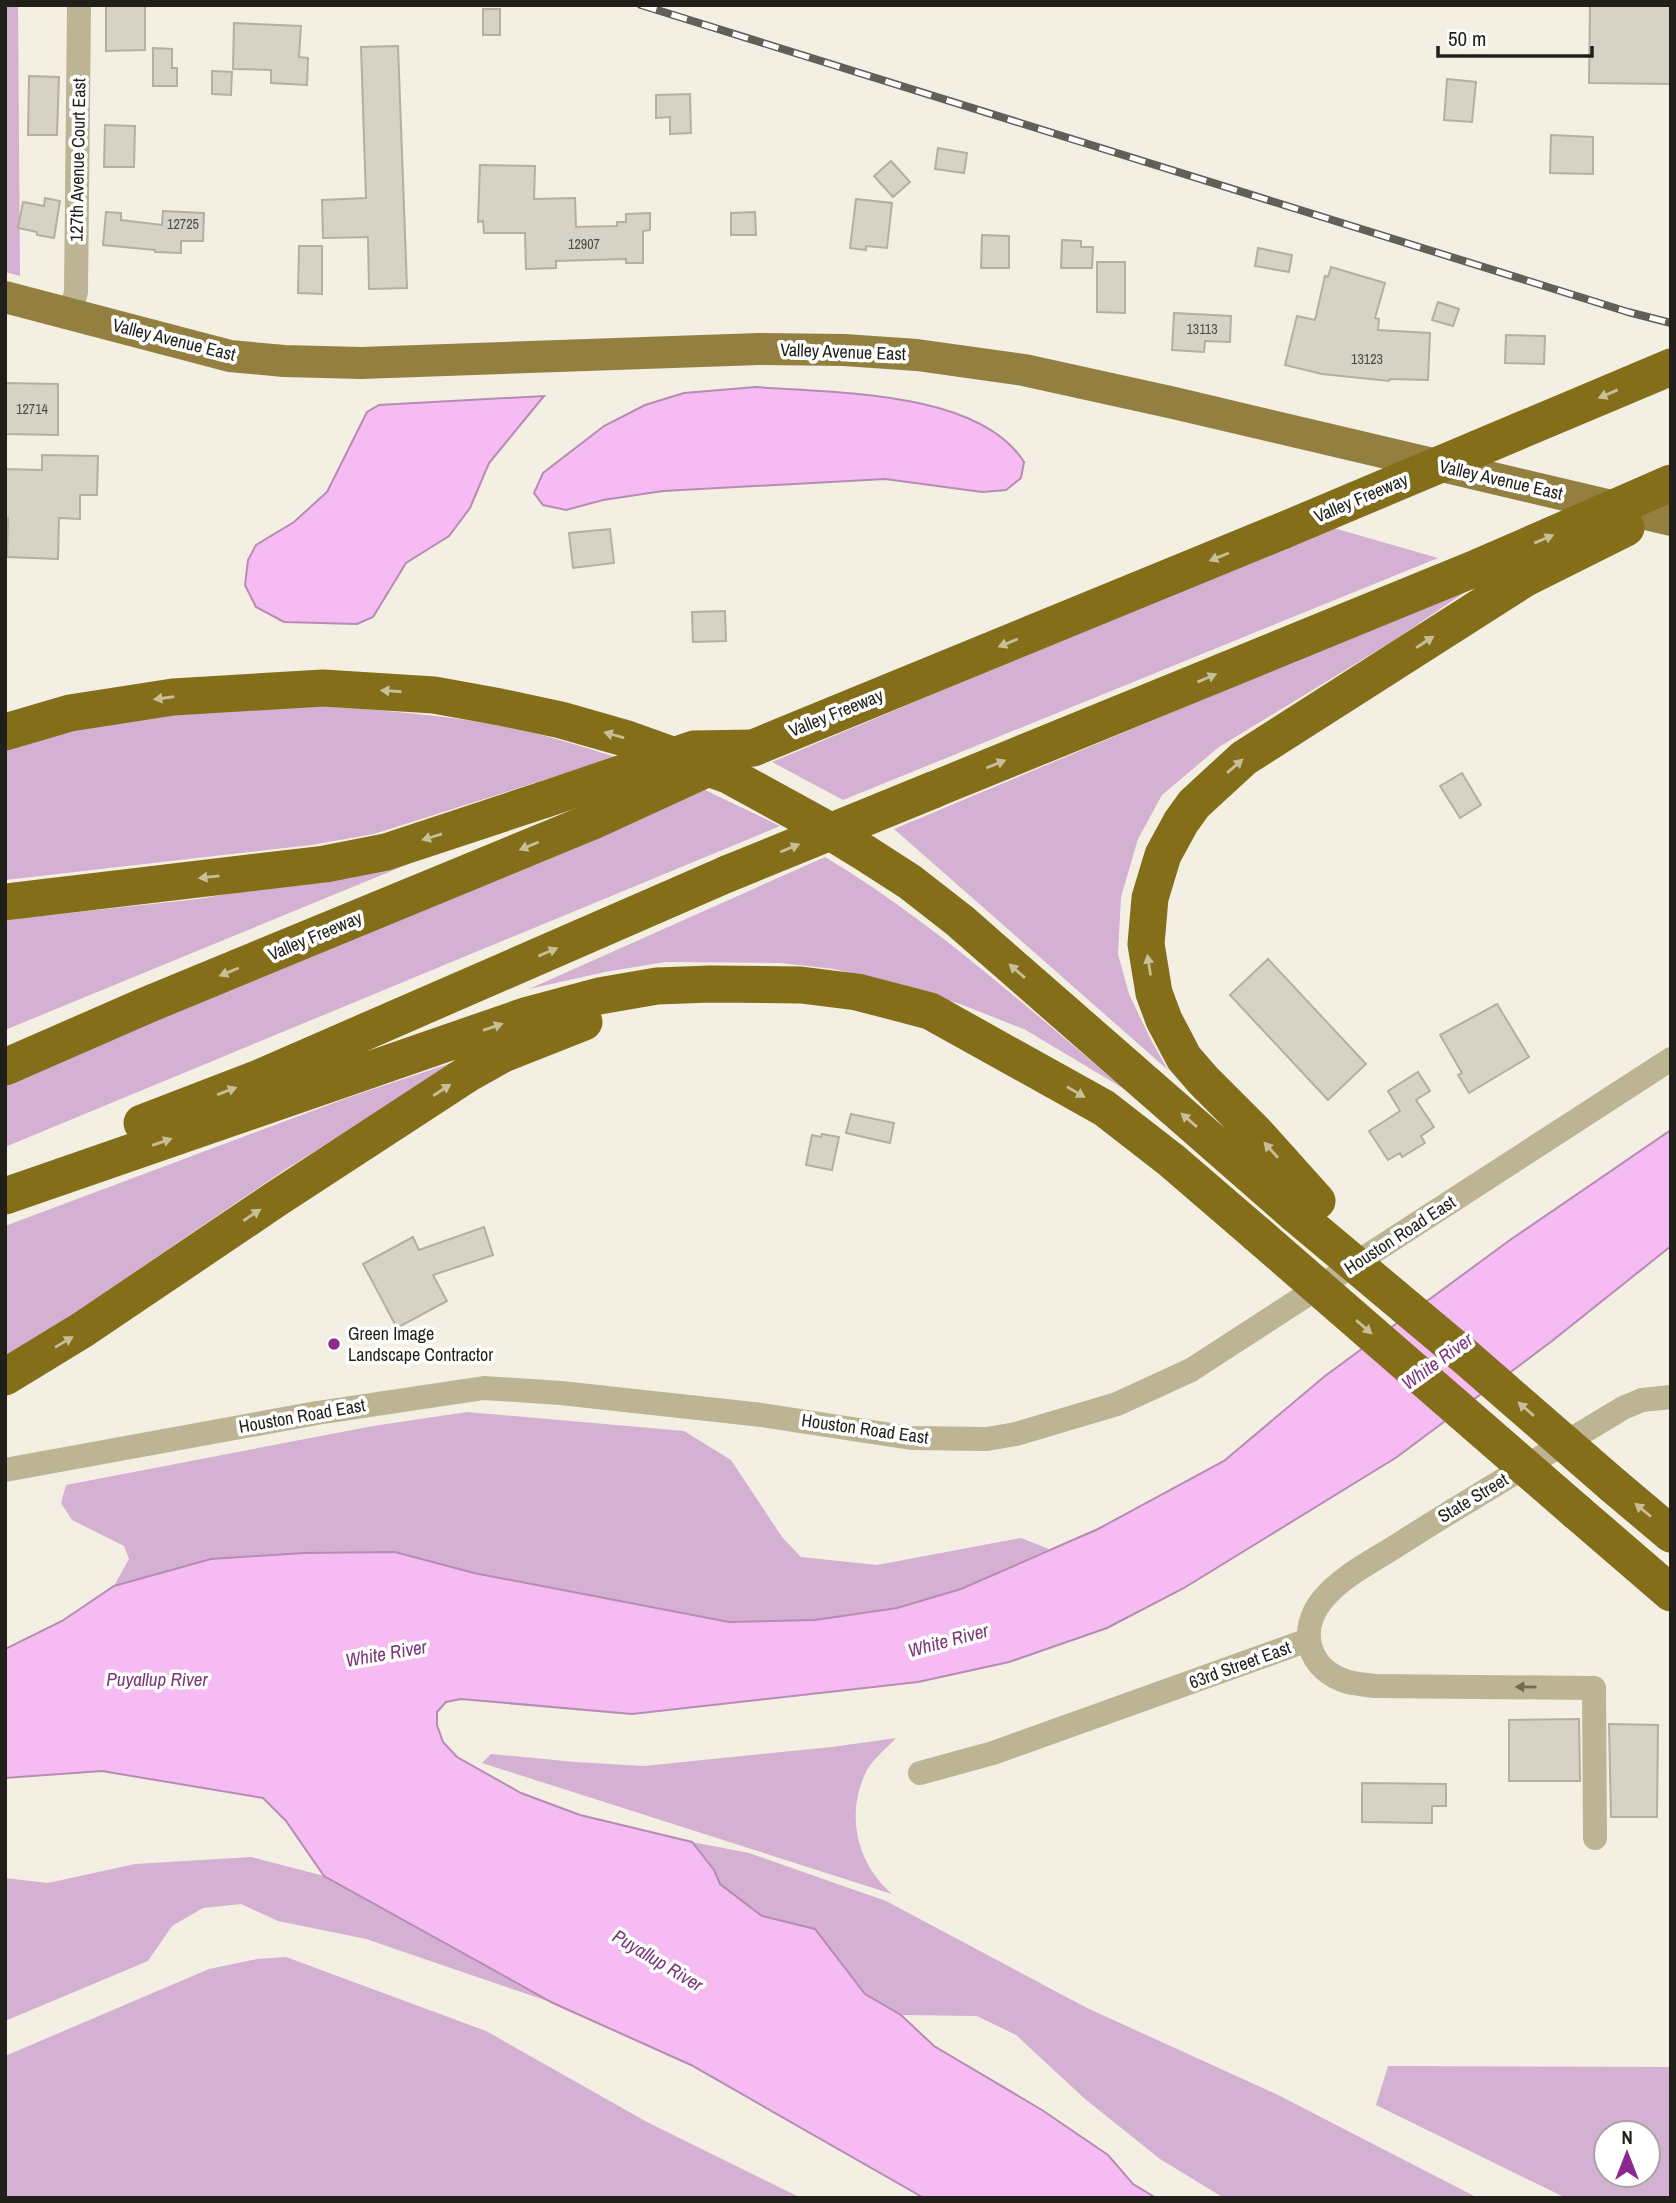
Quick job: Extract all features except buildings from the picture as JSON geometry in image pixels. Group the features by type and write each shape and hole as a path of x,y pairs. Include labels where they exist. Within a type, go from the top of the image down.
{"highway":[{"name":"Valley Freeway","path":"5,1067 146,1005 593,821 753,748 1282,531 1671,367"},
{"path":"5,1181 69,1151 259,1078 727,874 1481,566 1671,483"},
{"path":"1306,1208 1255,1132 1184,1058 1164,1020 1154,993 1146,944 1150,898 1163,855 1194,804 1244,758 1524,579 1671,508"},
{"path":"5,732 70,713 173,697 323,688 434,695 561,720 666,752 728,775 821,826 910,882 960,921 1306,1208 1393,1275 1468,1359 1671,1534"},
{"path":"5,902 325,864 386,852 694,749 753,748"},
{"path":"5,1196 528,1015 599,996 657,986 710,984 801,985 857,992 930,1011 1104,1108 1171,1160 1671,1593"},
{"path":"5,1377 82,1330 469,1073 546,1035 590,1020 657,1008 711,1004 798,1005 926,1027 968,1046 1017,1058"},
{"path":"1617,1547 1671,1602"}],"main road":[{"name":"Valley Avenue East","path":"5,297 230,356 284,361 360,363 759,349 844,350 917,355 1024,370 1671,520"}],"street":[{"name":"127th Avenue Court East","path":"70,315 76,292 79,5"},
{"name":"Houston Road East","path":"5,1470 342,1409 484,1388 550,1392 762,1415 911,1438 987,1439 1016,1434 1117,1404 1191,1370 1671,1059"},
{"name":"State Street","path":"1308,1640 1316,1610 1340,1583 1449,1512 1623,1408 1642,1400 1671,1396"},
{"name":"63rd Street East","path":"920,1773 993,1752 1308,1640 1316,1659 1328,1672 1349,1682 1375,1686 1594,1688 1595,1838"}],"shaded area":[{"path":"5,5 18,5 20,276 5,272"},
{"path":"1330,527 1438,558 843,800 772,762"},
{"path":"1477,584 1396,639 1219,747 1162,795 1138,839 1121,897 1118,954 1129,994 1168,1070 894,829"},
{"path":"319,706 427,715 491,724 538,734 616,757 374,834 311,845 5,880 5,748 69,730 151,714"},
{"path":"705,790 780,826 5,1147 5,1083"},
{"path":"825,857 904,909 942,938 1126,1090 1024,1029 960,1004 886,981 834,969 780,963 665,962 529,989"},
{"path":"411,863 5,1030 5,920 198,899"},
{"path":"463,1059 283,1171 5,1360 5,1226 347,1098"},
{"path":"467,1412 684,1431 731,1460 782,1537 801,1557 877,1565 1021,1538 1049,1549 961,1589 897,1608 815,1620 729,1622 474,1573 395,1552 304,1553 211,1559 114,1586 129,1559 124,1546 72,1520 61,1503 66,1485 373,1426"},
{"path":"896,1738 867,1770 860,1786 856,1820 862,1852 880,1882 892,1894 482,1763 491,1754 644,1766"},
{"path":"692,1842 749,1853 886,1901 1087,2008 1278,2095 1478,2198 1224,2198 1160,2159 1085,2099 1016,2035 977,2016 901,2015 865,1994 815,1929 762,1916 720,1884 714,1870"},
{"path":"251,1857 324,1876 553,2003 366,1939 278,1921 241,1904 203,1908 172,1926 148,1961 5,2021 5,1878 48,1883 135,1864"},
{"path":"286,1957 486,2031 647,2122 801,2198 5,2198 5,2056 209,1969 257,1959"},
{"path":"1388,2066 1671,2067 1671,2198 1566,2198 1376,2105"}],"water":[{"path":"756,387 862,394 939,408 974,421 1003,438 1024,462 1021,478 1006,490 982,492 885,479 663,491 603,500 566,510 543,505 534,493 543,473 604,426 645,405 684,393"},
{"path":"544,396 489,463 470,508 449,536 406,563 373,617 357,624 284,622 256,607 245,585 248,560 256,545 294,522 327,492 367,412 379,405"},
{"path":"1671,1130 1671,1246 1552,1341 1397,1457 1184,1588 1107,1628 1009,1662 918,1682 632,1714 461,1699 446,1702 437,1712 437,1725 443,1742 457,1757 521,1793 580,1815 692,1842 714,1870 720,1884 762,1916 815,1929 865,1994 901,2015 934,2046 1042,2110 1108,2155 1133,2184 1156,2198 924,2198 691,2065 553,2003 324,1876 286,1821 263,1798 102,1771 5,1778 5,1649 62,1621 114,1586 211,1559 304,1553 395,1552 474,1573 729,1622 815,1620 897,1608 961,1589 1098,1529 1224,1461 1325,1376 1510,1240"}],"railway":[{"path":"641,5 1628,312 1671,323"}],"place":[{"name":"Green Image Landscape Contractor","path":"334,1344"}],"water label":[{"name":"White River","path":"1437,1361"},
{"name":"White River","path":"948,1640"},
{"name":"White River","path":"386,1653"},
{"name":"Puyallup River","path":"157,1679"},
{"name":"Puyallup River","path":"658,1960"}]}
